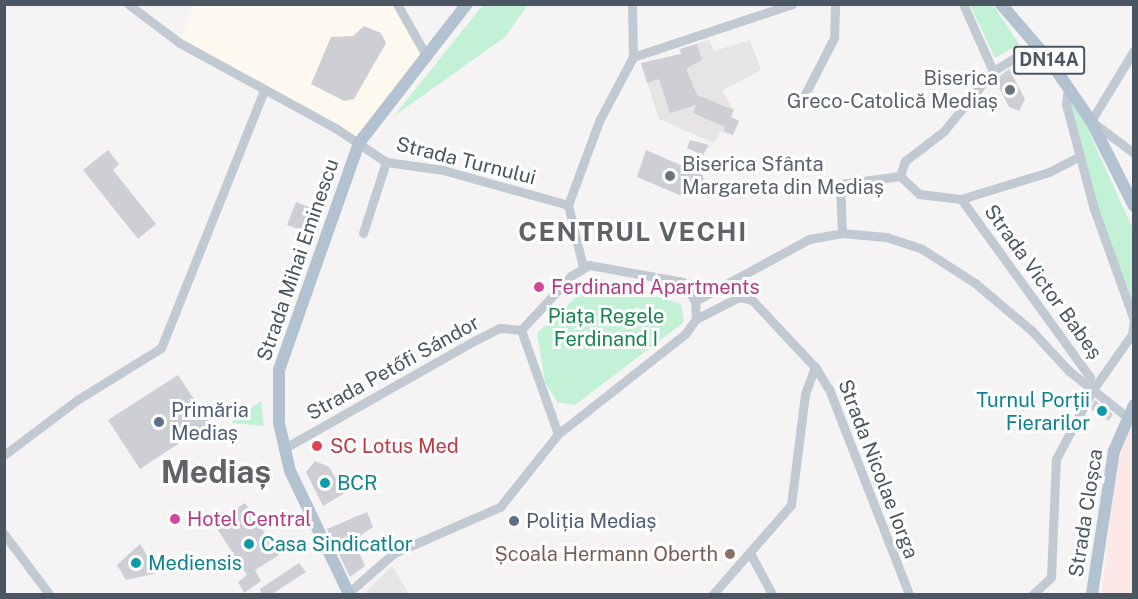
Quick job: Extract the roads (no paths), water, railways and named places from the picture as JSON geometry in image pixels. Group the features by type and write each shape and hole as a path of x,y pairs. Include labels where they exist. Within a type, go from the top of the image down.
{"main road":[{"name":"Strada Mihai Eminescu","path":"348,594 299,494 283,449 278,412 282,358 359,143 467,4"},
{"name":"DN14A","path":"1001,4 1068,86 1091,121 1134,206"},
{"name":"Strada Cloșca","path":"1092,594 1111,463 1127,417 1134,405"}],"street":[{"name":"Strada Turnului","path":"128,4 180,43 359,143 386,162 443,170 568,205"},
{"path":"397,4 427,57"},
{"path":"583,267 568,205 599,121 633,57 632,4"},
{"path":"633,57 792,4"},
{"path":"802,100 834,38 835,4"},
{"path":"963,4 993,70"},
{"path":"900,177 905,161 944,130 993,70 1036,45"},
{"path":"1134,50 1091,121 1134,153"},
{"path":"1034,594 1051,577 1056,459 1090,389 1132,334 1134,321 1080,156 1066,104 1068,86"},
{"path":"4,456 77,400 161,348 264,91"},
{"path":"842,233 840,184 900,177 919,194 961,199 1049,172 1080,156"},
{"path":"363,234 386,162"},
{"name":"Strada Victor Babeș","path":"961,199 1090,377 1090,389"},
{"path":"695,301 809,239 842,233 905,243 948,264 1002,304 1090,389 1127,417"},
{"path":"348,594 394,553 500,507 558,434 685,334 696,319 695,301 683,282 599,265 583,267 521,330 558,434"},
{"name":"Strada Nicolae Iorga","path":"696,319 739,297 752,300 815,367 829,389 909,594"},
{"name":"Strada Petőfi Sándor","path":"283,449 500,328 521,330"},
{"path":"713,594 791,506 805,394 815,367"},
{"path":"4,534 49,594"},
{"path":"750,553 772,594"}],"place":[{"name":"Biserica Greco-Catolică Mediaș","path":"1010,90"},
{"name":"Biserica Sfânta Margareta din Mediaș","path":"670,176"},
{"name":"Ferdinand Apartments","path":"539,287"},
{"name":"Turnul Porții Fierarilor","path":"1102,411"},
{"name":"Primăria Mediaș","path":"159,422"},
{"name":"SC Lotus Med","path":"317,446"},
{"name":"BCR","path":"325,483"},
{"name":"Hotel Central","path":"175,519"},
{"name":"Poliția Mediaș","path":"514,521"},
{"name":"Casa Sindicatlor","path":"249,544"},
{"name":"Școala Hermann Oberth","path":"730,554"},
{"name":"Mediensis","path":"136,563"}],"district":[{"name":"CENTRUL VECHI","path":"633,232"},
{"name":"Mediaș","path":"216,472"}],"park label":[{"name":"Piața Regele Ferdinand I","path":"606,328"}]}
